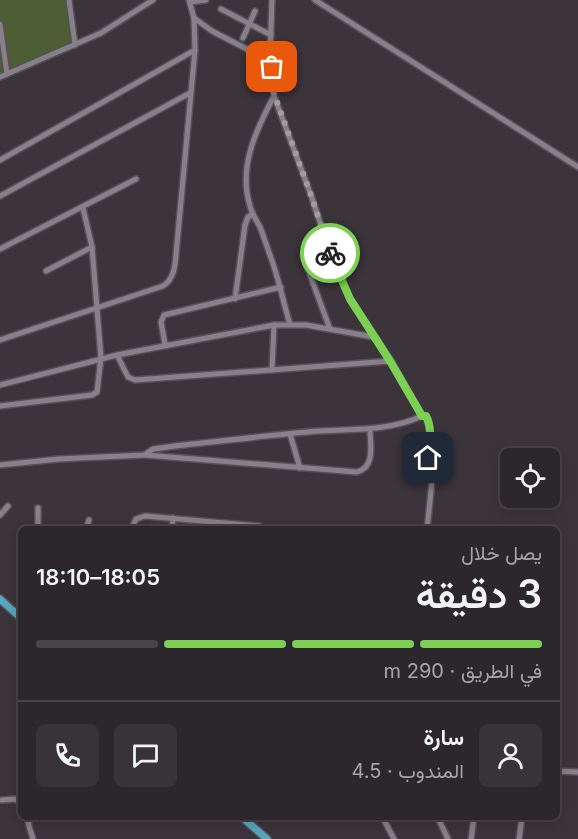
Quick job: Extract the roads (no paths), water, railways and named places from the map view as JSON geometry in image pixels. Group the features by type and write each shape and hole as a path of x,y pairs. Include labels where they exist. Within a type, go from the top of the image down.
{"main road":[{"path":"0,599 18,614"},
{"path":"245,820 267,839"}],"street":[{"path":"69,0 75,45"},
{"path":"0,77 101,33 153,0"},
{"path":"0,330 2,340 163,286 173,275 195,50 194,18 190,1 206,0"},
{"path":"272,0 271,35 267,58 261,64 272,85"},
{"path":"315,0 578,168"},
{"path":"221,9 271,35"},
{"path":"243,38 255,11"},
{"path":"194,18 212,31 273,62 273,96 312,198 331,256 350,299 422,416 426,416 428,420 430,431 428,458 432,481 427,526"},
{"path":"0,24 7,74"},
{"path":"0,160 195,50"},
{"path":"265,69 272,67"},
{"path":"0,196 190,93"},
{"path":"273,96 258,126 248,162 247,191 253,214 281,288 290,324"},
{"path":"0,249 136,179"},
{"path":"0,406 92,396 97,392 101,358 95,308 92,247 83,208"},
{"path":"235,298 245,225 248,217 253,214"},
{"path":"46,271 92,247"},
{"path":"303,256 330,329"},
{"path":"165,344 161,322 164,315 281,288"},
{"path":"0,385 101,358 274,325 290,324 374,337"},
{"path":"272,370 274,325"},
{"path":"117,355 126,374 135,380 390,361"},
{"path":"144,455 153,449 175,446 290,434 370,429 422,416"},
{"path":"0,465 59,459 144,455 343,472 362,471 370,459 370,429"},
{"path":"290,434 300,468"},
{"path":"175,446 182,458"},
{"path":"0,515 8,506"},
{"path":"38,508 38,526"},
{"path":"132,526 140,517 259,526"},
{"path":"172,526 173,518"},
{"path":"87,526 89,520"},
{"path":"560,771 578,772"},
{"path":"2,800 18,802"},
{"path":"28,820 33,839"},
{"path":"384,820 394,839"},
{"path":"439,820 448,839"},
{"path":"471,839 474,820"},
{"path":"519,839 522,820"}]}
